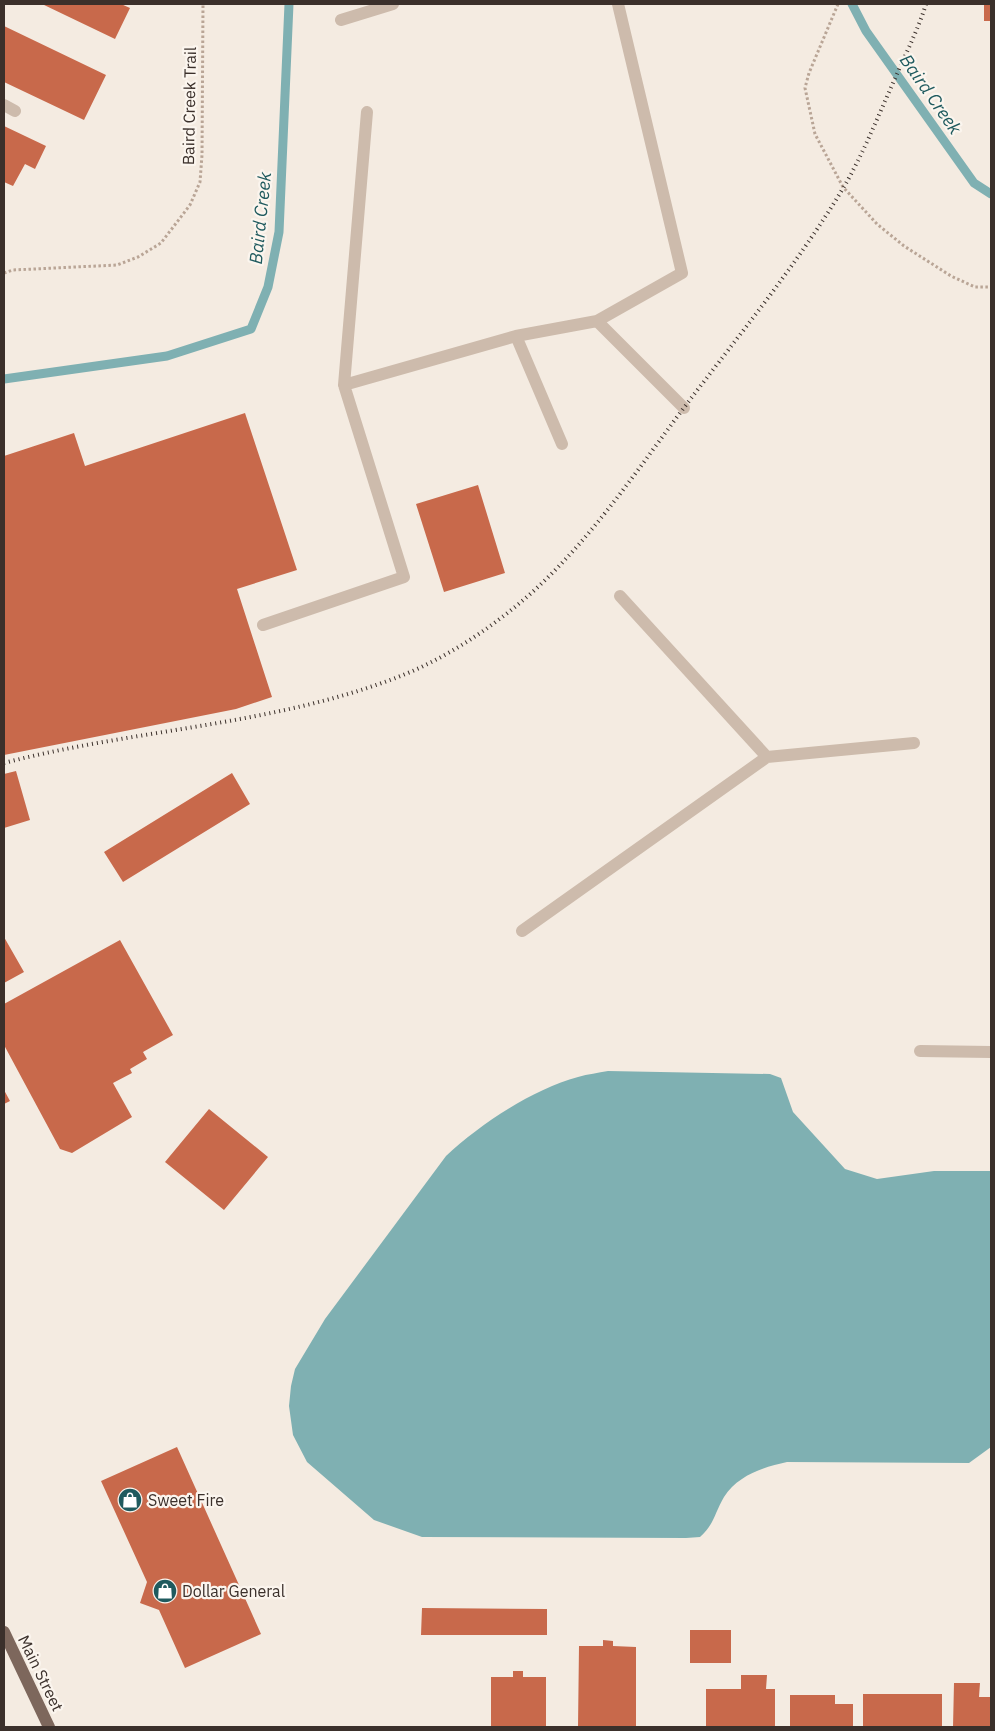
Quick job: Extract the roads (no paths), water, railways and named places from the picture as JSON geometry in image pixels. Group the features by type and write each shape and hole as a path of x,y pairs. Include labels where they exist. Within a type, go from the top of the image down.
{"main road":[{"name":"Main Street","path":"4,1632 49,1727"}],"street":[{"path":"341,20 393,4"},
{"path":"344,385 516,336 597,320 682,273 618,4"},
{"path":"263,625 404,577 344,385 367,112"},
{"path":"597,320 684,408"},
{"path":"516,336 562,444"},
{"path":"620,596 767,756"},
{"path":"522,931 767,756 914,743"},
{"path":"920,1051 991,1052"}],"water":[{"path":"608,1071 770,1074 781,1078 793,1112 845,1169 877,1179 934,1171 991,1171 991,1447 969,1463 787,1462 769,1466 752,1473 730,1489 711,1523 700,1537 686,1538 422,1537 374,1520 307,1462 293,1435 289,1406 295,1369 325,1319 446,1156 491,1120 525,1099 561,1083 582,1076"}],"waterway":[{"name":"Baird Creek","path":"4,379 167,356 251,329 268,287 279,232 289,4"},
{"name":"Baird Creek","path":"852,4 866,31 974,183 991,194"}],"railway":[{"path":"4,763 103,742 252,717 350,693 416,670 450,652 483,631 528,596 591,530 808,243 845,185 871,134 926,4"}],"place":[{"name":"Sweet Fire","path":"130,1500"},
{"name":"Dollar General","path":"165,1591"}]}
